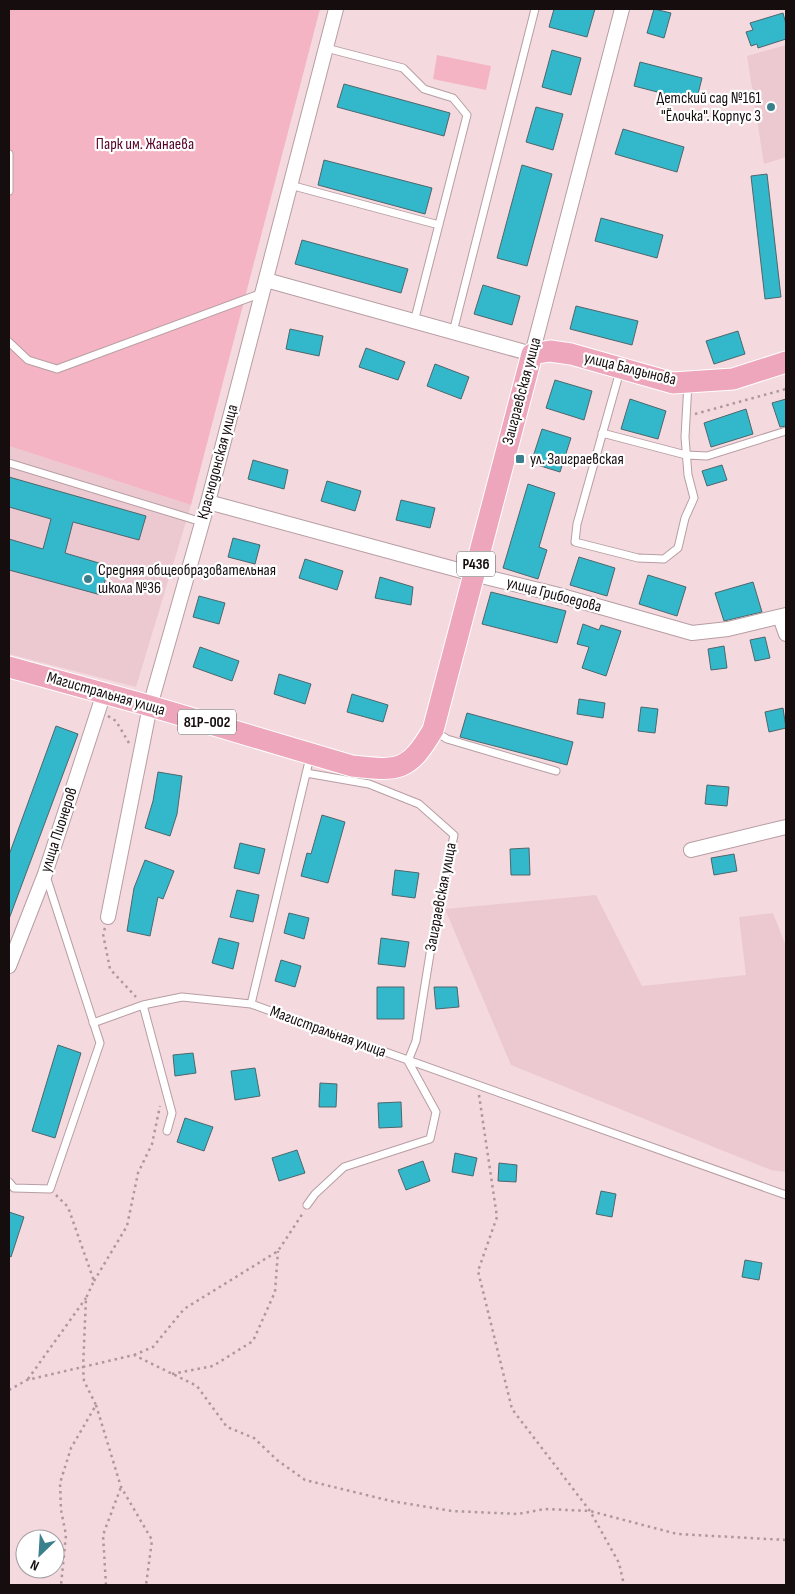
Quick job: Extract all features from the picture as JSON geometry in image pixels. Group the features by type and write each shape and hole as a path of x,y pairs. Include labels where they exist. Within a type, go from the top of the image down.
{"main road":[{"name":"улица Балдынова","path":"532,354 550,351 571,354 673,383 733,378 786,362"},
{"name":"Заиграевская улица","path":"406,765 419,753 433,730 532,354"},
{"name":"Магистральная улица","path":"9,666 101,702 150,706 308,763 385,770 406,765"}],"street":[{"name":"Краснодонская улица","path":"108,918 141,761 150,706 208,502 336,9"},
{"name":"Заиграевская улица","path":"532,354 622,9"},
{"path":"264,287 414,322 532,354"},
{"name":"улица Грибоедова","path":"208,502 473,574 555,594 692,633 728,629 783,616"},
{"path":"783,616 786,634"},
{"name":"улица Пионеров","path":"9,966 45,874 101,702"},
{"path":"691,850 786,827"}],"lane":[{"path":"453,333 535,9"},
{"path":"326,48 403,68 424,90 453,98 467,115 414,322"},
{"path":"9,154 9,191"},
{"path":"290,185 439,225"},
{"path":"9,342 28,360 57,369 264,287"},
{"path":"621,368 602,433 575,542 591,548 638,558 664,559 678,548 685,518 694,498 686,455 688,382"},
{"path":"602,433 686,455 707,456 786,431"},
{"path":"9,463 202,522"},
{"path":"433,730 448,739 556,770"},
{"path":"251,1004 308,763"},
{"name":"Заиграевская улица","path":"308,763 419,804 454,835 433,935 416,1041 408,1061"},
{"path":"9,1182 14,1188 50,1189 100,1043 45,874"},
{"name":"Магистральная улица","path":"93,1022 143,1005 182,996 251,1004 786,1195"},
{"path":"143,1005 172,1114 167,1131"},
{"path":"308,1205 315,1194 344,1167 430,1139 436,1112 408,1061"}],"path":[{"path":"686,414 702,414 786,389"},
{"path":"101,702 116,721 141,761"},
{"path":"108,918 103,934 110,969 143,1005"},
{"path":"27,1380 86,1298 127,1226 138,1173 152,1144 165,1083"},
{"path":"477,1086 497,1216 478,1271 512,1409 590,1511 619,1563 624,1585"},
{"path":"50,1189 68,1207 94,1281"},
{"path":"9,1390 27,1380 134,1355 153,1347 184,1309 278,1251 308,1205"},
{"path":"172,1374 213,1366 252,1341 274,1292 278,1251"},
{"path":"86,1298 84,1381 96,1405 121,1487 152,1540 146,1585"},
{"path":"134,1355 197,1386 227,1427 254,1438 277,1460 305,1480 391,1501 452,1511 518,1514 545,1509 590,1511 677,1534 786,1540"},
{"path":"61,1585 66,1535 61,1510 60,1483 71,1448 96,1405"},
{"path":"106,1585 102,1535 121,1487"}],"shaded area":[{"name":"Детский сад №161 \"Ёлочка\". Корпус 3","path":"786,45 786,157 764,164 747,56"},
{"name":"Средняя общеобразовательная школа №36","path":"9,446 191,505 136,687 9,654"},
{"path":"596,895 642,986 746,975 739,917 773,913 786,946 786,1172 771,1170 511,1065 445,909"}],"green space":[{"name":"Парк им. Жанаева","path":"9,9 320,9 191,505 9,446"},
{"path":"437,55 491,66 486,90 433,79"}],"building":[{"path":"554,9 595,9 587,37 549,27"},
{"path":"654,9 671,13 664,38 647,33"},
{"path":"783,13 786,24 786,39 758,48 757,44 751,46 746,32 753,30 750,23"},
{"path":"552,50 581,58 571,95 542,87"},
{"path":"640,62 702,78 696,102 634,86"},
{"path":"344,84 450,113 444,136 337,107"},
{"path":"536,107 563,114 553,150 526,142"},
{"path":"623,129 684,147 677,172 615,154"},
{"path":"324,160 432,188 425,214 318,185"},
{"path":"522,165 552,174 527,266 497,258"},
{"path":"767,174 781,297 765,299 751,176"},
{"path":"601,218 663,235 657,258 595,241"},
{"path":"302,240 408,269 401,293 295,264"},
{"path":"483,285 520,296 512,325 474,314"},
{"path":"576,306 638,321 632,345 570,329"},
{"path":"290,329 323,336 319,356 286,349"},
{"path":"738,331 745,354 714,364 706,341"},
{"path":"366,348 405,362 398,380 359,367"},
{"path":"435,364 469,377 461,399 427,386"},
{"path":"555,380 592,391 584,420 546,408"},
{"path":"630,399 666,411 658,439 621,429"},
{"path":"786,399 786,426 780,427 772,403"},
{"path":"746,409 753,434 711,447 704,423"},
{"path":"542,429 571,438 560,472 531,463"},
{"path":"253,460 288,470 284,489 248,479"},
{"path":"722,465 727,480 707,486 702,471"},
{"path":"9,477 146,516 139,540 73,522 65,553 109,566 101,595 9,570 9,539 43,549 51,519 9,507"},
{"path":"327,481 361,491 355,511 321,501"},
{"path":"528,484 555,493 539,547 547,550 538,579 503,568"},
{"path":"401,500 435,508 430,528 396,520"},
{"path":"233,538 260,545 255,564 228,557"},
{"path":"579,557 615,568 607,596 570,585"},
{"path":"305,559 343,571 337,590 299,578"},
{"path":"648,575 686,587 677,616 639,604"},
{"path":"380,577 413,587 411,605 375,598"},
{"path":"753,582 762,612 724,621 715,593"},
{"path":"491,592 566,611 557,643 482,624"},
{"path":"199,596 225,603 219,624 193,617"},
{"path":"583,624 599,630 601,625 621,631 606,676 582,668 589,647 577,644"},
{"path":"765,637 770,658 755,661 750,640"},
{"path":"724,646 727,668 711,670 708,649"},
{"path":"200,647 239,661 232,681 193,667"},
{"path":"279,674 311,684 305,704 274,694"},
{"path":"352,694 388,705 383,722 347,712"},
{"path":"579,699 605,703 603,718 577,714"},
{"path":"641,707 658,709 655,733 638,731"},
{"path":"783,708 786,728 769,732 765,712"},
{"path":"467,713 573,742 567,765 460,737"},
{"path":"56,726 78,734 9,919 9,855"},
{"path":"158,772 182,776 177,814 170,836 145,828 153,801"},
{"path":"707,785 729,787 727,806 705,804"},
{"path":"322,815 345,822 328,883 301,876 307,853 311,854"},
{"path":"240,843 265,849 259,874 234,868"},
{"path":"529,848 530,875 511,875 510,849"},
{"path":"734,854 737,871 714,875 711,858"},
{"path":"145,860 174,871 163,899 158,897 150,936 127,931 134,888"},
{"path":"395,870 419,873 415,898 392,895"},
{"path":"237,890 259,895 253,922 230,917"},
{"path":"289,913 309,918 304,939 284,933"},
{"path":"219,938 239,943 233,969 212,963"},
{"path":"381,938 409,942 405,967 378,964"},
{"path":"281,960 301,966 295,987 275,981"},
{"path":"377,987 404,987 404,1019 377,1019"},
{"path":"434,987 457,987 459,1007 436,1009"},
{"path":"58,1045 81,1053 55,1138 32,1131"},
{"path":"193,1053 196,1073 175,1076 173,1055"},
{"path":"255,1068 260,1096 235,1100 231,1071"},
{"path":"320,1083 337,1084 336,1107 319,1107"},
{"path":"401,1102 402,1127 379,1128 378,1103"},
{"path":"185,1118 213,1127 204,1151 177,1142"},
{"path":"297,1150 305,1173 279,1181 272,1158"},
{"path":"455,1153 477,1158 473,1176 452,1172"},
{"path":"423,1161 430,1181 406,1190 398,1170"},
{"path":"499,1163 517,1165 516,1182 498,1181"},
{"path":"601,1191 616,1194 612,1217 596,1214"},
{"path":"9,1212 24,1217 11,1257 9,1256"},
{"path":"745,1260 762,1263 759,1280 742,1277"}],"place":[{"name":"Детский сад №161 \"Ёлочка\". Корпус 3","path":"771,107"},
{"name":"ул. Заиграевская","path":"520,459"},
{"name":"Средняя общеобразовательная школа №36","path":"88,579"}]}
